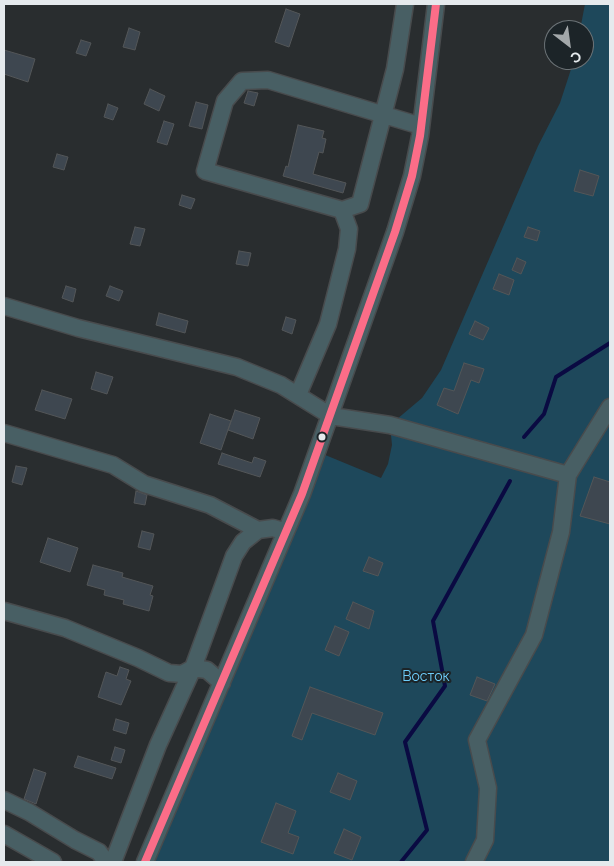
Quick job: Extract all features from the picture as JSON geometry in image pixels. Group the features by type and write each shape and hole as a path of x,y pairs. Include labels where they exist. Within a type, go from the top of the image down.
{"street":[{"path":"405,4 395,69 383,115 360,204 342,210 205,171 226,101 242,81 268,80 383,115 421,126"},
{"path":"145,862 286,532 331,416 407,195 421,126 436,4"},
{"path":"298,395 328,324 347,249 349,229 342,210"},
{"path":"4,306 78,328 237,367 261,375 331,416 390,425 568,476"},
{"path":"474,862 485,840 488,788 477,740 534,635 562,532 568,476 610,407"},
{"path":"4,433 113,465 144,484 210,505 258,530"},
{"path":"113,862 158,745 193,668 234,556 243,542 258,530 273,528 286,532"},
{"path":"4,611 65,628 169,673 182,674 193,668 207,670 222,683"},
{"path":"4,800 99,852 106,862"},
{"path":"4,834 53,862"}],"green space":[{"name":"Восток","path":"585,4 610,4 610,862 145,862 318,452 381,478 388,464 392,445 390,425 422,398 441,370 538,146 560,103 571,70 594,70 594,20 582,20"}],"building":[{"path":"286,9 300,14 289,47 275,42"},
{"path":"129,28 140,32 135,50 123,47"},
{"path":"81,40 91,43 86,56 76,53"},
{"path":"4,50 35,59 28,82 4,74"},
{"path":"150,89 165,96 159,111 144,104"},
{"path":"248,91 258,93 254,106 244,103"},
{"path":"196,102 208,105 202,129 189,126"},
{"path":"108,104 118,108 113,120 104,117"},
{"path":"164,121 174,124 167,145 157,142"},
{"path":"298,125 324,131 322,138 326,139 323,153 319,152 313,174 346,183 343,193 283,176 286,166 288,167"},
{"path":"57,154 68,157 64,170 53,167"},
{"path":"580,170 599,176 593,196 574,191"},
{"path":"182,195 195,199 191,209 179,205"},
{"path":"135,227 145,229 140,246 130,244"},
{"path":"528,227 540,231 537,241 524,237"},
{"path":"239,251 251,253 248,266 236,264"},
{"path":"517,258 526,262 521,274 512,270"},
{"path":"499,274 514,280 509,295 493,289"},
{"path":"66,286 76,289 73,302 62,298"},
{"path":"110,286 123,291 119,301 106,296"},
{"path":"159,313 188,321 185,333 156,325"},
{"path":"286,317 296,320 292,334 282,330"},
{"path":"475,321 489,328 483,340 469,334"},
{"path":"464,363 484,369 479,383 471,380 458,414 437,405 444,388 454,391"},
{"path":"96,372 113,377 107,394 91,389"},
{"path":"42,390 72,399 65,419 35,410"},
{"path":"235,410 260,418 253,439 228,430"},
{"path":"210,414 231,421 221,450 200,443"},
{"path":"222,453 252,463 254,457 266,461 260,477 218,464"},
{"path":"16,466 27,468 22,485 12,482"},
{"path":"594,477 610,482 610,524 580,516"},
{"path":"136,491 147,495 145,505 134,503"},
{"path":"142,531 154,534 150,550 138,547"},
{"path":"48,538 78,548 70,572 40,562"},
{"path":"369,557 383,563 378,576 363,571"},
{"path":"93,565 123,573 122,577 153,586 150,595 153,596 149,611 123,604 124,600 104,595 105,590 87,585"},
{"path":"353,602 374,611 369,629 346,619"},
{"path":"335,626 349,632 339,656 325,650"},
{"path":"120,667 129,670 126,679 131,681 121,705 98,697 106,672 117,676"},
{"path":"477,677 495,684 487,701 470,695"},
{"path":"310,687 383,713 375,735 312,713 302,740 292,736"},
{"path":"116,719 129,723 126,734 113,730"},
{"path":"115,747 125,750 121,763 111,760"},
{"path":"78,756 116,768 112,779 74,767"},
{"path":"34,769 46,773 36,804 24,799"},
{"path":"338,773 357,781 350,800 330,792"},
{"path":"276,803 296,811 288,833 299,837 293,854 261,842"},
{"path":"344,829 361,837 352,860 334,853"}],"waterway":[{"path":"524,437 544,414 556,377 610,343"},
{"path":"401,862 427,830 405,742 445,686 433,621 510,481"}],"transit line":[{"path":"145,862 302,494 395,232 412,176 420,136 436,4"}]}
